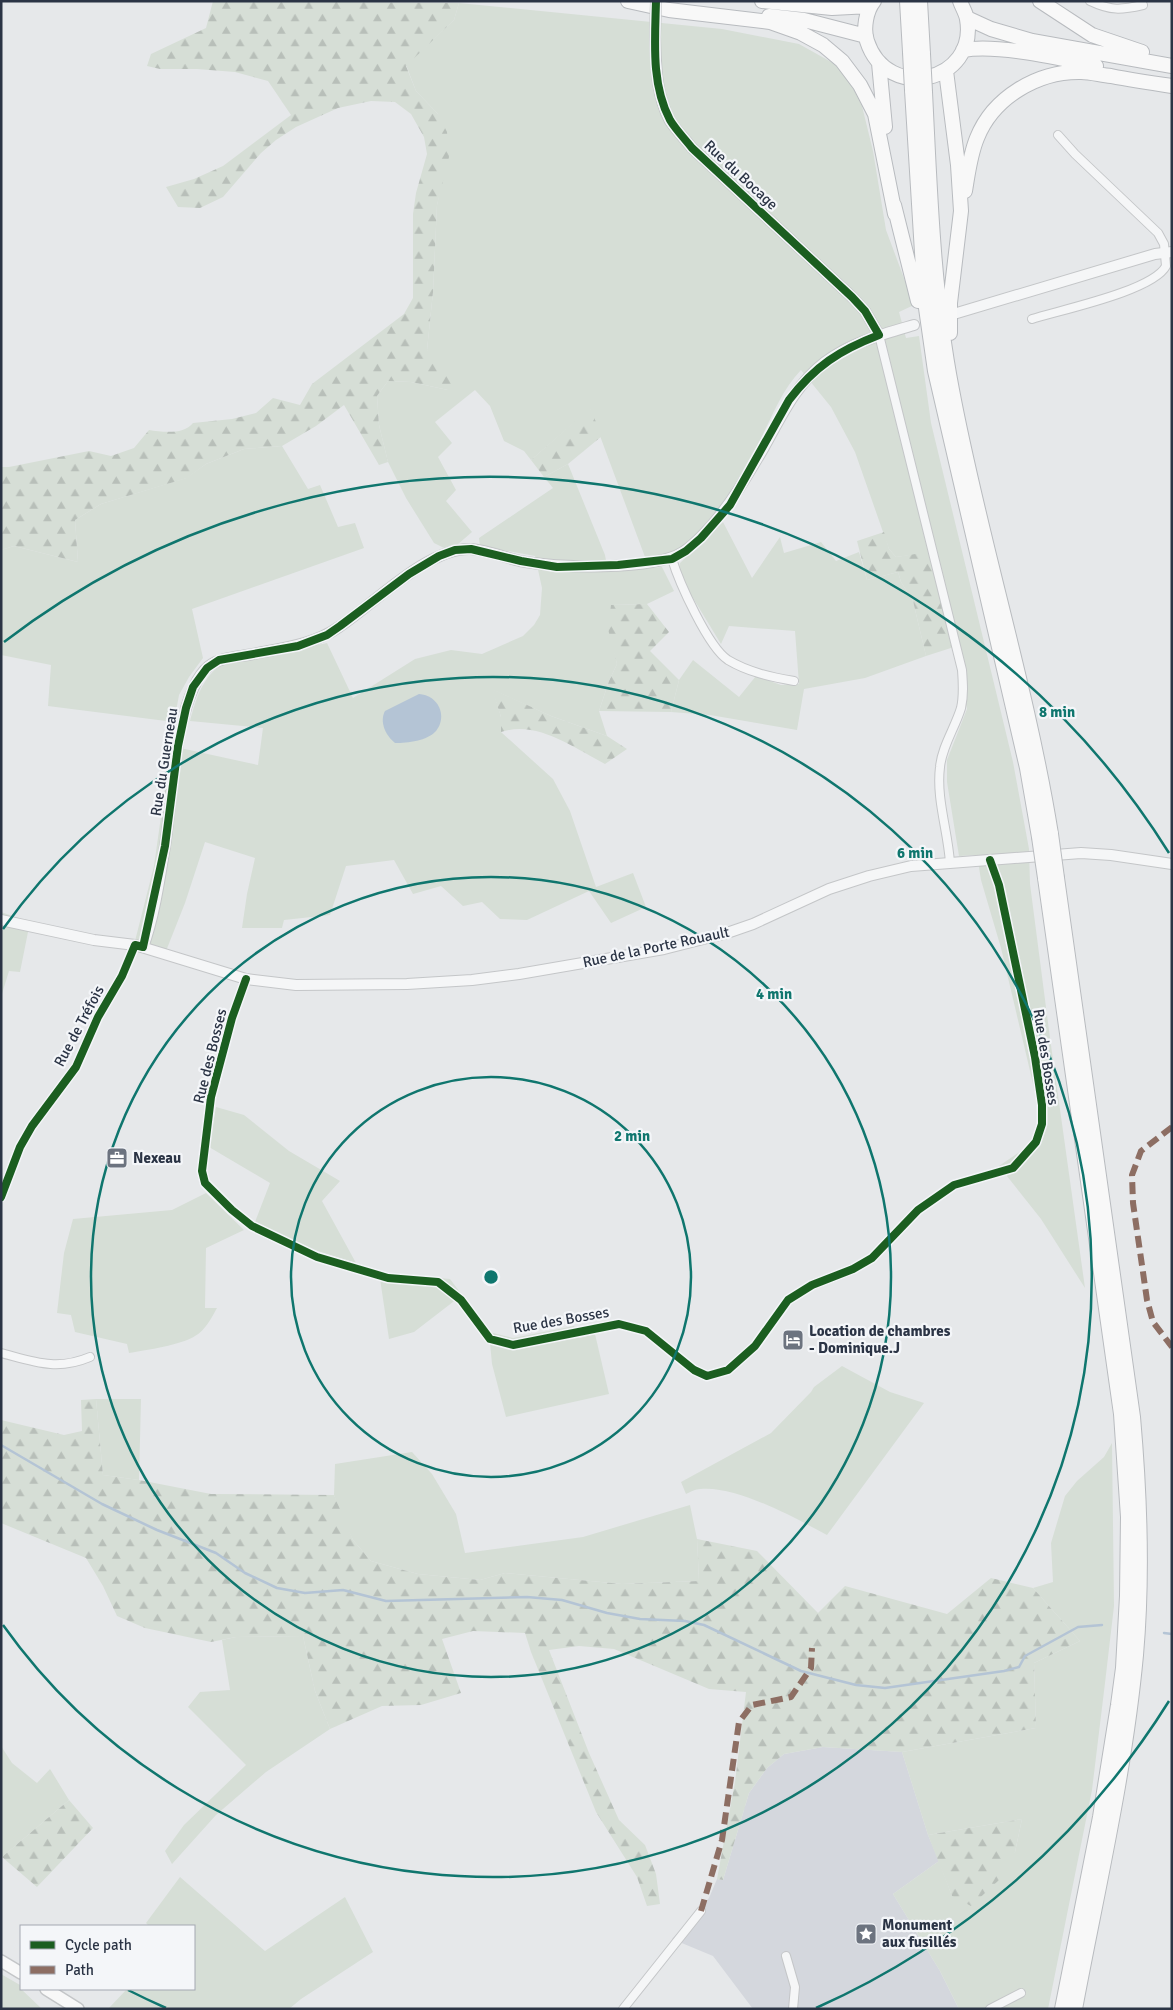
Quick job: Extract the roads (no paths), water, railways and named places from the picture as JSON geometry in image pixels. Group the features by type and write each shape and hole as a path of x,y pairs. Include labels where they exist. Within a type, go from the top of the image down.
{"highway":[{"path":"628,1 669,10 770,22 801,33 823,46 842,61 860,85 875,114 894,214 916,288 926,350 935,371"},
{"path":"639,1 804,20 866,36"},
{"path":"762,1 832,8 872,4 865,23 870,51 879,63 893,74 916,80 934,77 946,71 963,50 968,32 967,18 960,1"},
{"path":"1040,1 1092,35 1172,61"},
{"path":"914,2 925,301 935,371 1027,768 1045,836"},
{"path":"967,18 984,27 1032,41 1172,66"},
{"path":"963,50 975,48 1016,52 1082,62 1172,84"},
{"path":"879,63 894,214"},
{"path":"946,71 958,165 961,211"},
{"path":"952,391 954,375 950,338 950,303 961,211 972,152 978,136 991,114 1008,96 1044,77 1057,73 1081,72 1172,84"},
{"path":"918,91 937,293 952,391 1038,765 1051,878 1133,1417 1138,1482 1140,1571 1136,1654 1125,1742 1075,2009"},
{"path":"1051,878 1120,1414 1128,1517 1126,1635 1114,1733 1062,2009"}],"main road":[{"path":"1,1960 20,1972"},
{"path":"48,1990 78,2009"}],"street":[{"name":"Rue du Bocage","path":"656,1 656,69 661,97 671,122 692,148 852,297 865,311 879,335"},
{"path":"1090,1 1106,8 1126,9 1142,5"},
{"path":"1032,319 1117,295 1157,276 1166,266 1168,252 1158,233 1075,154 1058,135"},
{"path":"957,313 1168,252"},
{"path":"794,681 768,677 726,659 697,617 679,582 672,559 702,538 730,505 789,400 800,385 826,361 852,346 879,335 914,325"},
{"path":"879,335 962,670 964,690 960,709 940,766 939,790 950,863"},
{"name":"Rue du Guerneau","path":"139,946 165,846 178,746 186,708 193,687 207,668 219,660 298,646 327,635 409,574 439,556 455,550 471,549 521,561 558,566 633,564 672,559"},
{"name":"Rue de la Porte Rouault","path":"1,920 94,940 139,946 246,979 296,985 407,984 472,980 570,966 664,949 727,934 768,918 829,890 869,876 911,866 1081,854 1111,855 1172,864"},
{"name":"Rue des Bosses","path":"246,979 232,1018 211,1097 202,1171 208,1186 232,1210 252,1226 317,1257 388,1278 438,1282 462,1300 490,1339 513,1344 619,1324 646,1331 694,1370 707,1376 728,1370 755,1346 788,1300 812,1285 852,1269 872,1258 918,1210 954,1185 1012,1168 1036,1142 1042,1124 1042,1105 1035,1057 999,885 990,860"},
{"name":"Rue de Tréfois","path":"1,1197 20,1148 32,1126 76,1067 98,1017 139,946"},
{"path":"1,1353 48,1365 76,1363 90,1357"},
{"path":"623,2009 701,1911"},
{"path":"786,1956 795,1988 793,2009"},
{"path":"990,2009 1021,1993"}],"water":[{"path":"419,694 426,695 436,702 441,713 439,725 436,731 428,737 411,742 395,743 384,728 383,715 385,711"}],"waterway":[{"path":"1,1445 102,1504 157,1530 216,1553 245,1573 277,1588 305,1593 343,1590 386,1601 527,1597 562,1600 607,1613 640,1619 685,1621 704,1625 801,1671 856,1685 885,1688 1004,1671 1019,1667 1025,1656 1078,1627 1102,1625"},
{"path":"1164,1633 1172,1634"}],"place":[{"name":"Nexeau","path":"117,1158"},
{"name":"Location de chambres - Dominique.J","path":"793,1340"},
{"name":"Monument aux fusillés","path":"866,1934"}]}
